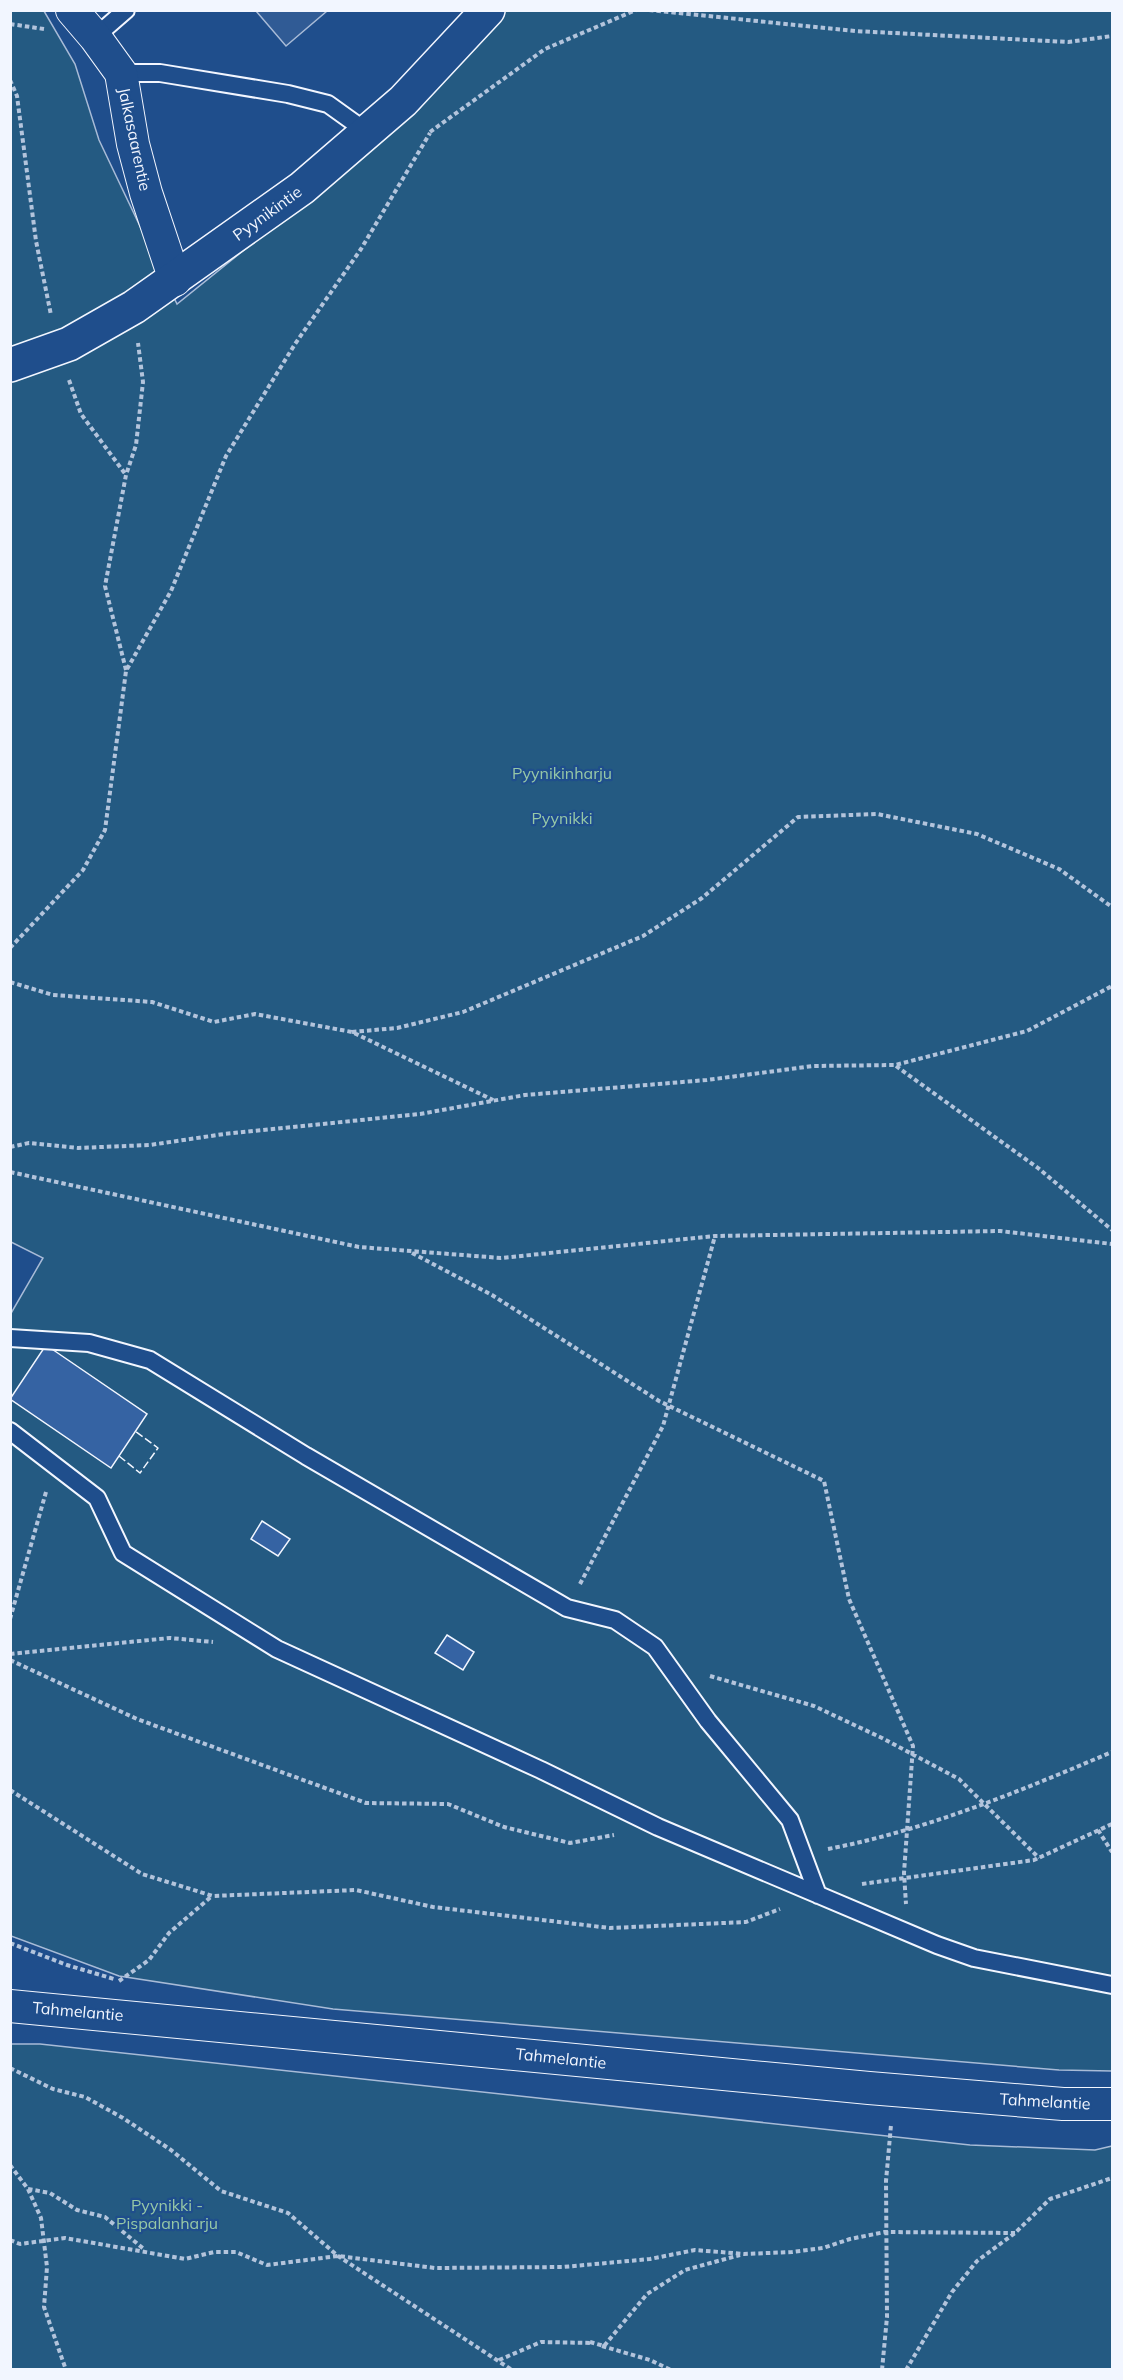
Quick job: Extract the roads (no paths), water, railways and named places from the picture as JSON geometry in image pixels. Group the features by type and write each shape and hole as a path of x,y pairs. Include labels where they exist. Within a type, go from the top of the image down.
{"street":[{"name":"Jalkasaarentie","path":"72,10 95,37 121,74 133,144 143,183 175,279"},
{"name":"Pyynikintie","path":"10,365 69,344 134,307 302,189 403,101 488,10"},
{"name":"Tahmelantie","path":"10,2006 881,2089 1063,2104 1113,2104"}],"lane":[{"path":"95,37 126,10"},
{"path":"121,74 172,74 288,93 328,104 367,132"},
{"path":"10,1338 89,1342 150,1360 306,1456 567,1608 615,1620 655,1647 663,1662 708,1720 790,1820 818,1895"},
{"path":"10,1431 97,1498 123,1553 277,1649 541,1770 658,1827 907,1933 974,1958 1113,1985"}],"park label":[{"name":"Pyynikinharju","path":"562,773"},
{"name":"Pyynikki","path":"562,818"},
{"name":"Pyynikki - Pispalanharju","path":"167,2214"}]}
